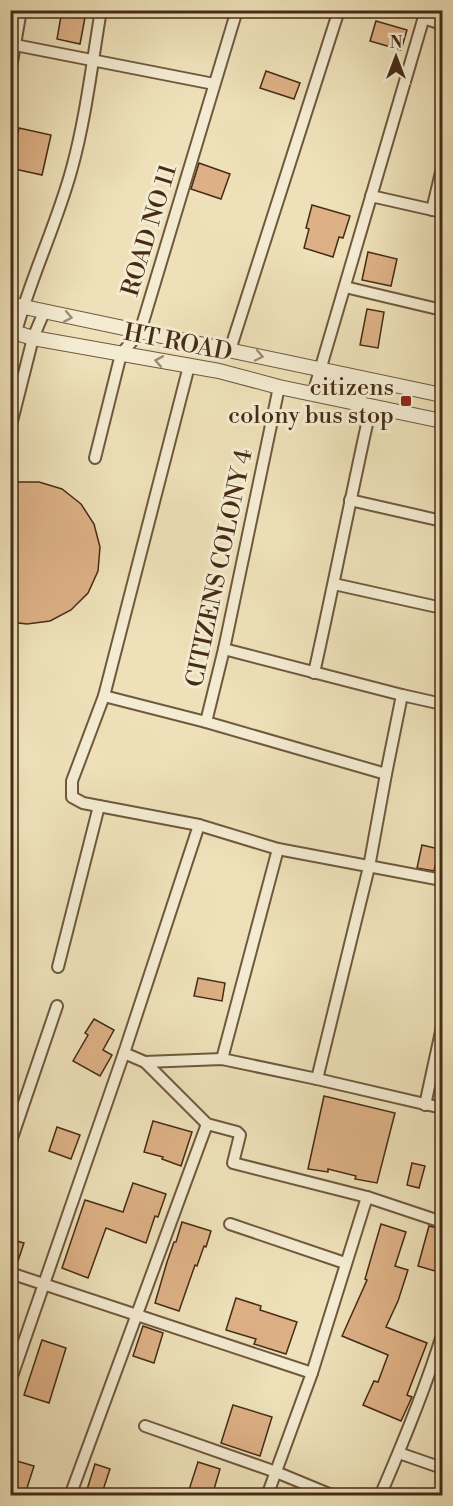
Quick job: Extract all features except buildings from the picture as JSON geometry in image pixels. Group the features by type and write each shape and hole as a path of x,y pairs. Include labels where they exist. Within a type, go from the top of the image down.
{"street":[{"path":"10,73 13,44 21,10"},
{"path":"13,332 17,306 53,227 72,168 101,10"},
{"name":"ROAD NO 11","path":"95,458 121,354 140,332 237,10"},
{"path":"230,350 339,10"},
{"path":"314,394 424,14 442,24"},
{"path":"13,44 214,84"},
{"path":"371,196 437,211 442,168"},
{"path":"345,287 442,310"},
{"name":"HT ROAD","path":"17,306 442,395"},
{"path":"10,429 33,338 44,312"},
{"name":"HT ROAD","path":"13,332 33,338 219,371 279,387 442,421"},
{"path":"189,366 105,696 72,781 72,797 83,803 199,825 278,849 442,880"},
{"name":"CITIZENS COLONY 4","path":"206,722 224,649 279,387"},
{"path":"314,673 371,406"},
{"path":"350,500 442,521"},
{"path":"334,584 442,608"},
{"path":"224,649 442,704"},
{"path":"317,1079 369,867 402,695"},
{"path":"105,696 206,722 386,774"},
{"path":"58,967 99,806"},
{"path":"10,1382 124,1053 199,825"},
{"path":"222,1059 278,849"},
{"path":"10,1144 57,1006"},
{"path":"425,1105 442,1027"},
{"path":"124,1053 145,1062 207,1124 237,1132 240,1135 233,1163 367,1197 442,1222"},
{"path":"145,1062 222,1059 442,1108"},
{"path":"70,1496 207,1124"},
{"path":"267,1496 312,1373 367,1197"},
{"path":"230,1224 345,1263"},
{"path":"10,1273 312,1373"},
{"path":"380,1496 439,1359 442,1335"},
{"path":"145,1426 276,1472 334,1496"},
{"path":"399,1453 442,1468"}],"place":[{"name":"citizens colony bus stop","path":"406,401"}]}
